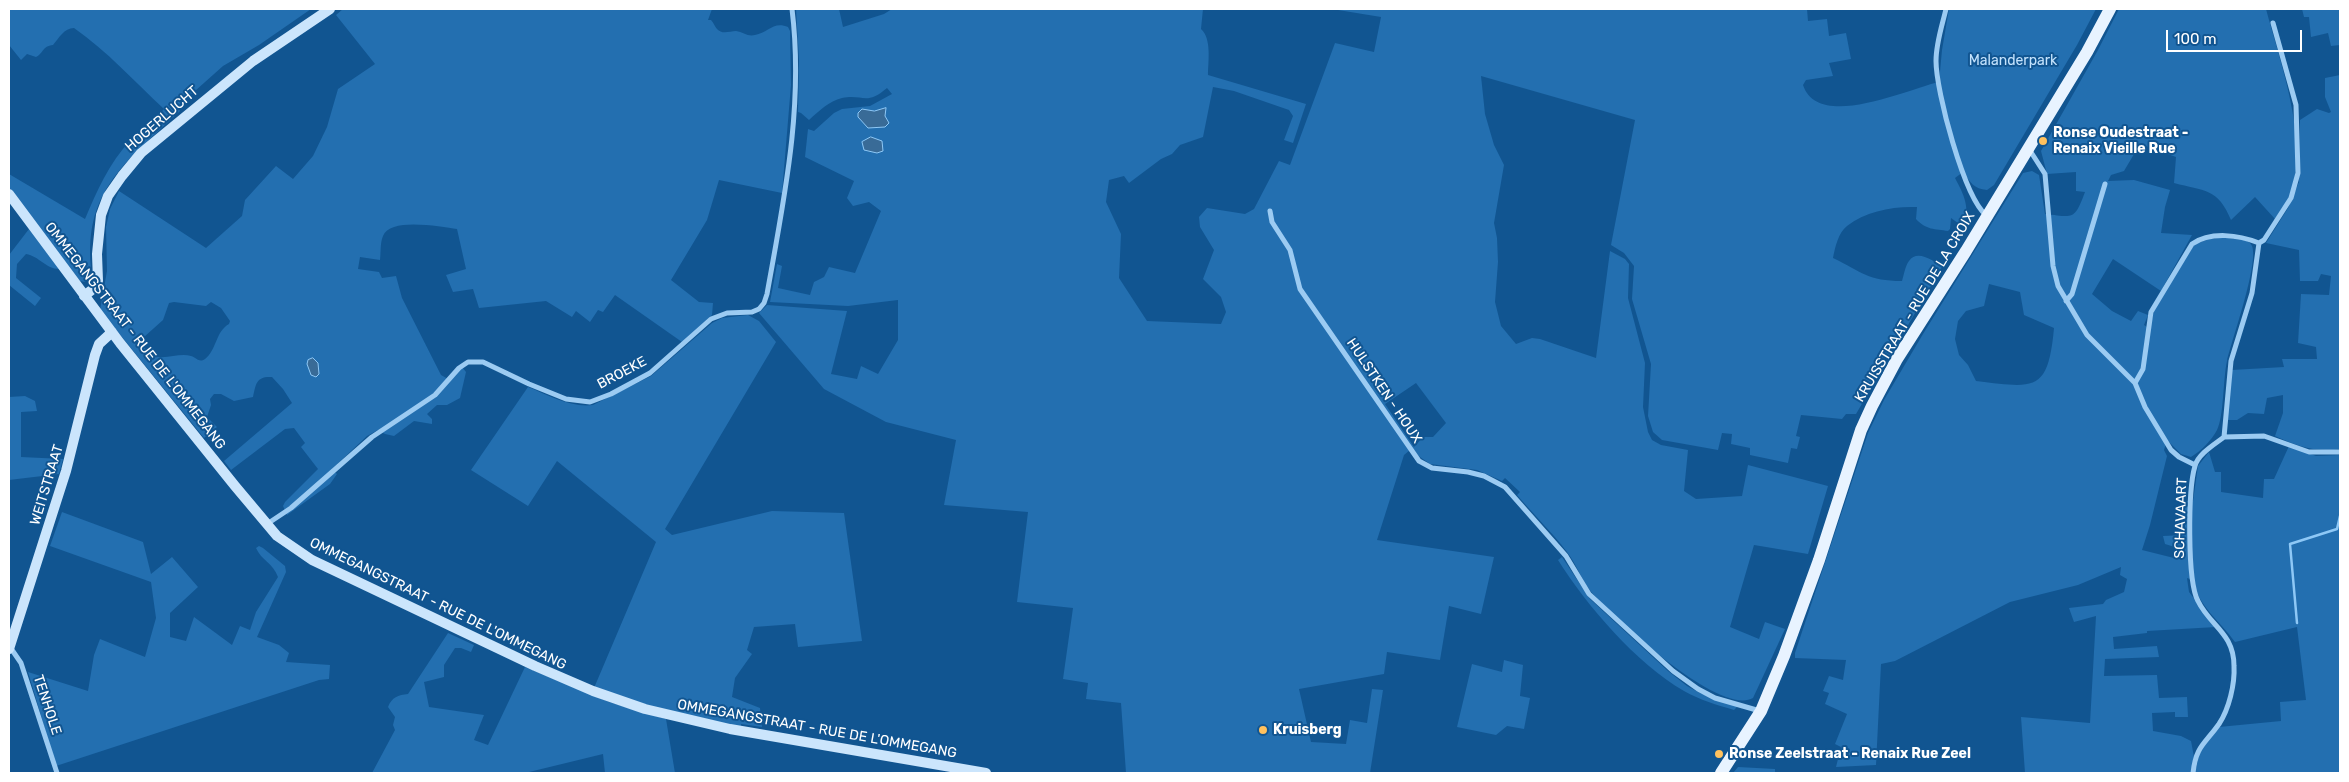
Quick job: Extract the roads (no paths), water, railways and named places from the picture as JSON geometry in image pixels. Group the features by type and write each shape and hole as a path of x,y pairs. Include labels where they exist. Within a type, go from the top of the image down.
{"main road":[{"name":"HOGERLUCHT","path":"84,296 93,289 98,281 97,254 101,215 108,196 122,176 141,154 253,61 330,9"},
{"name":"KRUISSTRAAT - RUE DE LA CROIX","path":"1721,773 1761,711 1795,629 1854,448 1872,406 1898,359 2087,52 2110,9"},
{"name":"OMMEGANGSTRAAT - RUE DE L'OMMEGANG","path":"9,194 112,332 267,524 297,551 324,566 528,663 606,696 668,716 730,729 986,773"},
{"name":"WEITSTRAAT","path":"9,648 66,472 95,355 99,344 112,332"}],"street":[{"name":"BROEKE","path":"267,524 291,508 372,437 435,395 459,368 468,362 483,362 529,384 566,398 590,402 611,394 650,373 711,318 726,313 759,310 767,294 790,164 796,90 792,9"},
{"path":"1946,9 1937,46 1936,62 1941,98 1968,189 1979,210 1987,216"},
{"path":"2135,383 2143,370 2151,312 2192,244 2203,239 2227,235 2259,243 2264,240 2287,205 2294,190 2298,173 2296,106 2273,23"},
{"name":"SCHAVAART","path":"2028,148 2034,154 2045,174 2053,266 2058,286 2087,335 2135,383 2145,407 2171,450 2179,457 2195,465 2190,523 2193,589 2198,602 2228,639 2234,665 2232,682 2224,713 2218,725 2199,749 2193,773"},
{"path":"2066,301 2072,294 2105,184"},
{"name":"HULSTKEN - HOUX","path":"1270,211 1272,222 1290,250 1300,290 1419,461 1432,468 1468,472 1484,476 1505,487 1566,556 1589,594 1673,671 1691,685 1715,698 1761,711"},
{"path":"2224,437 2231,360 2252,293 2259,243"},
{"path":"2195,465 2211,447 2224,437 2264,436 2309,452 2340,452"},
{"name":"TENHOLE","path":"9,648 21,663 57,773"}],"waterway":[{"path":"2297,623 2290,544 2337,529 2340,516"}],"place":[{"name":"Ronse Oudestraat - Renaix Vieille Rue","path":"2043,141"},
{"name":"Kruisberg","path":"1263,730"},
{"name":"Ronse Zeelstraat - Renaix Rue Zeel","path":"1719,754"}],"park label":[{"name":"Malanderpark","path":"2013,61"}]}
